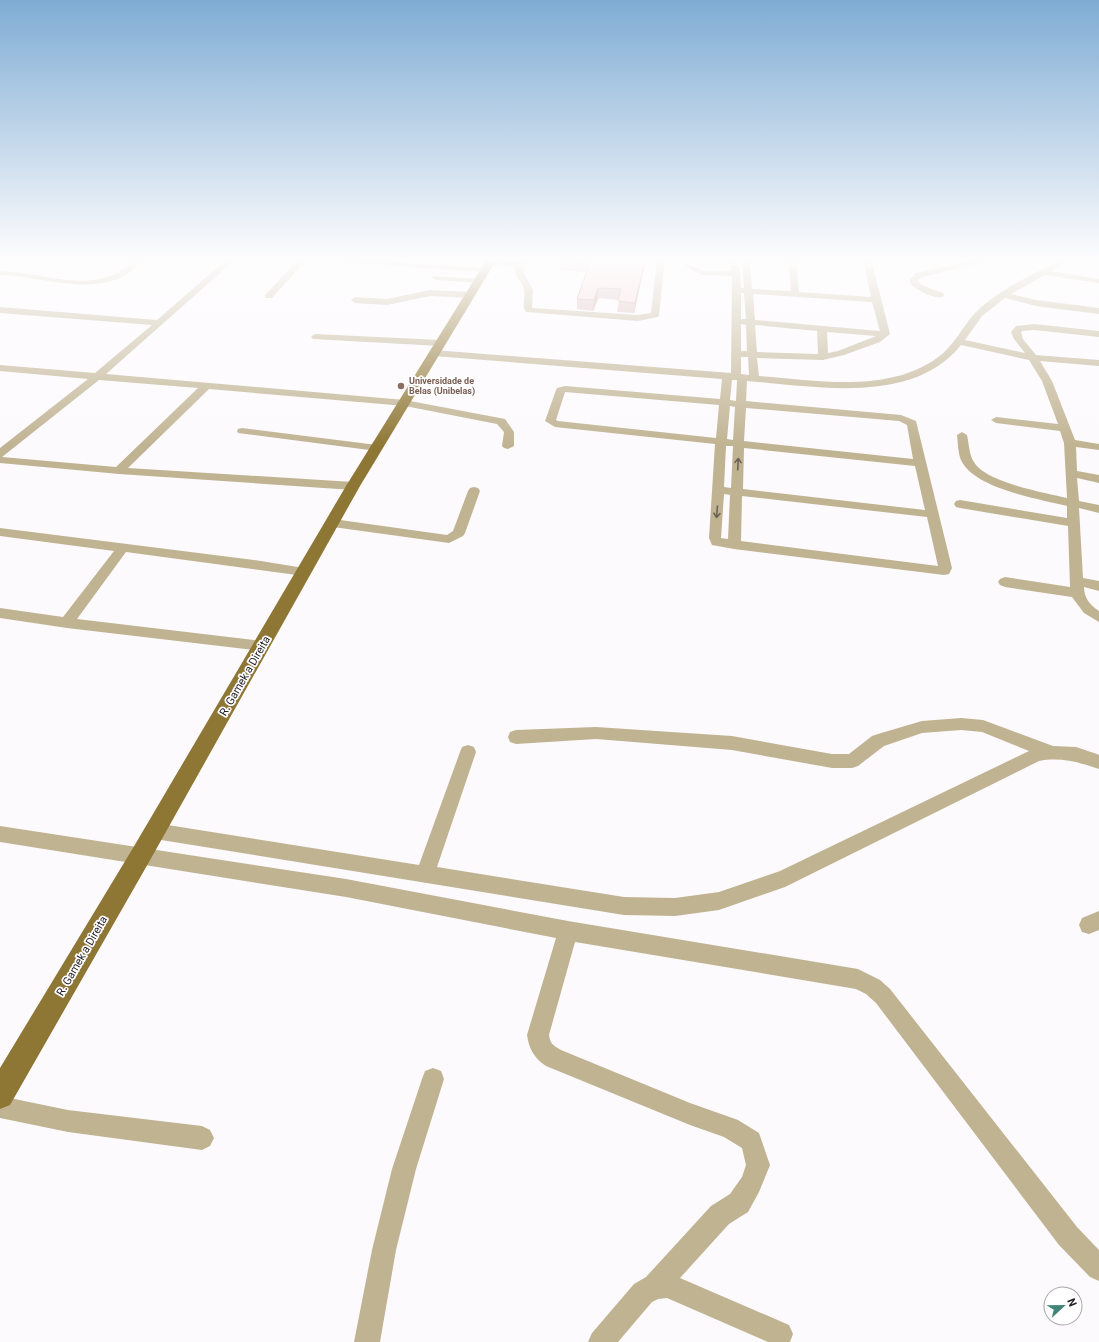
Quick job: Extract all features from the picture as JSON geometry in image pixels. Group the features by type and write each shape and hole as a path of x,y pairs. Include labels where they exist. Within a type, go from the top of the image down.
{"main road":[{"name":"R. Gamek a Direita","path":"0,1095 155,831 354,486 405,403 452,322"}],"street":[{"path":"142,322 159,323"},
{"path":"736,322 737,351 735,376 726,403 721,443 715,538 720,543 942,572 944,571 945,568 931,514 912,423 905,419 741,404 726,403 563,389 561,390 550,420 555,424 721,443 739,445 920,464"},
{"path":"749,322 754,378"},
{"path":"755,322 885,334"},
{"path":"882,322 885,334"},
{"path":"316,336 839,385 872,383 918,373 935,364 953,350 973,322"},
{"path":"0,454 98,376 159,323"},
{"path":"1099,334 1034,327 1019,328 1016,332 1019,339 1047,381 1070,443 1077,587 1081,602 1089,612 1099,617"},
{"path":"822,329 823,357"},
{"path":"737,351 823,357 841,353 877,340 885,334"},
{"path":"959,342 1033,358 1099,363"},
{"path":"0,368 405,403 501,421 508,428 510,435 508,446"},
{"path":"734,545 741,404 735,376"},
{"path":"119,472 206,385"},
{"path":"996,420 1064,428"},
{"path":"242,431 377,448"},
{"path":"962,435 967,461 973,469 981,475 1022,492 1099,509"},
{"path":"1070,443 1099,446"},
{"path":"0,460 119,472 354,486"},
{"path":"1072,473 1099,479"},
{"path":"718,490 931,514"},
{"path":"333,523 449,539 458,533 474,491"},
{"path":"960,504 1073,523"},
{"path":"0,532 304,572"},
{"path":"67,623 123,547"},
{"path":"1005,582 1077,587 1099,586"},
{"path":"0,613 67,623 262,646"},
{"path":"516,737 596,734 732,743 832,761 852,761 878,741 922,728 961,724 982,726 1051,752"},
{"path":"425,875 468,752"},
{"path":"155,831 624,906 675,907 719,901 785,878 1036,755 1051,752 1071,753 1099,762"},
{"path":"0,834 346,888 568,931 858,979 873,986 883,996 1068,1236 1099,1268"},
{"path":"568,931 538,1035 539,1046 544,1052 554,1058 676,1108 730,1128 751,1141 758,1165 751,1184 739,1204 720,1215 655,1286 643,1293 601,1342"},
{"path":"367,1342 384,1250 404,1169 433,1079"},
{"path":"0,1107 68,1121 202,1138"},
{"path":"655,1286 667,1285 780,1334"}],"place":[{"name":"Universidade de Belas (Unibelas)","path":"401,386"}]}
